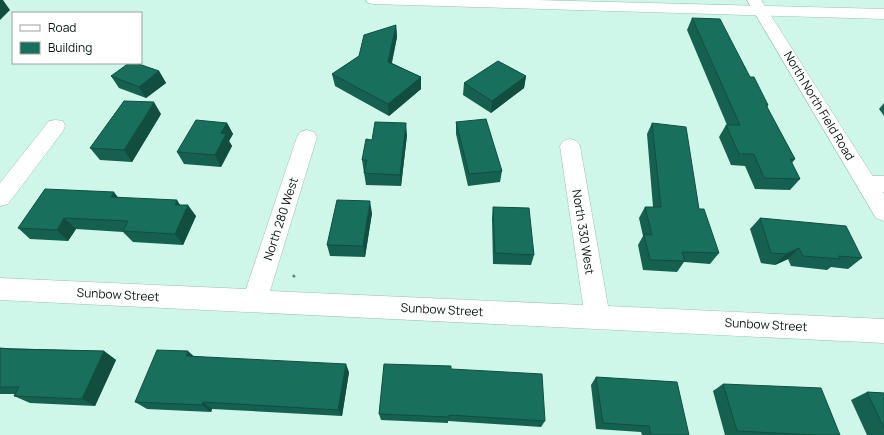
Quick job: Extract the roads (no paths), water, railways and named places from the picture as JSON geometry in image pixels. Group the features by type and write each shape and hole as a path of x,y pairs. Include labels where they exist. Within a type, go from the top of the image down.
{"street":[{"path":"373,0 757,5 884,14"},
{"name":"North North Field Road","path":"757,5 875,184 884,212"},
{"path":"0,198 56,126"},
{"name":"North 280 West","path":"254,301 307,137"},
{"name":"North 330 West","path":"570,146 597,317"},
{"name":"Sunbow Street","path":"0,289 884,331"}]}
